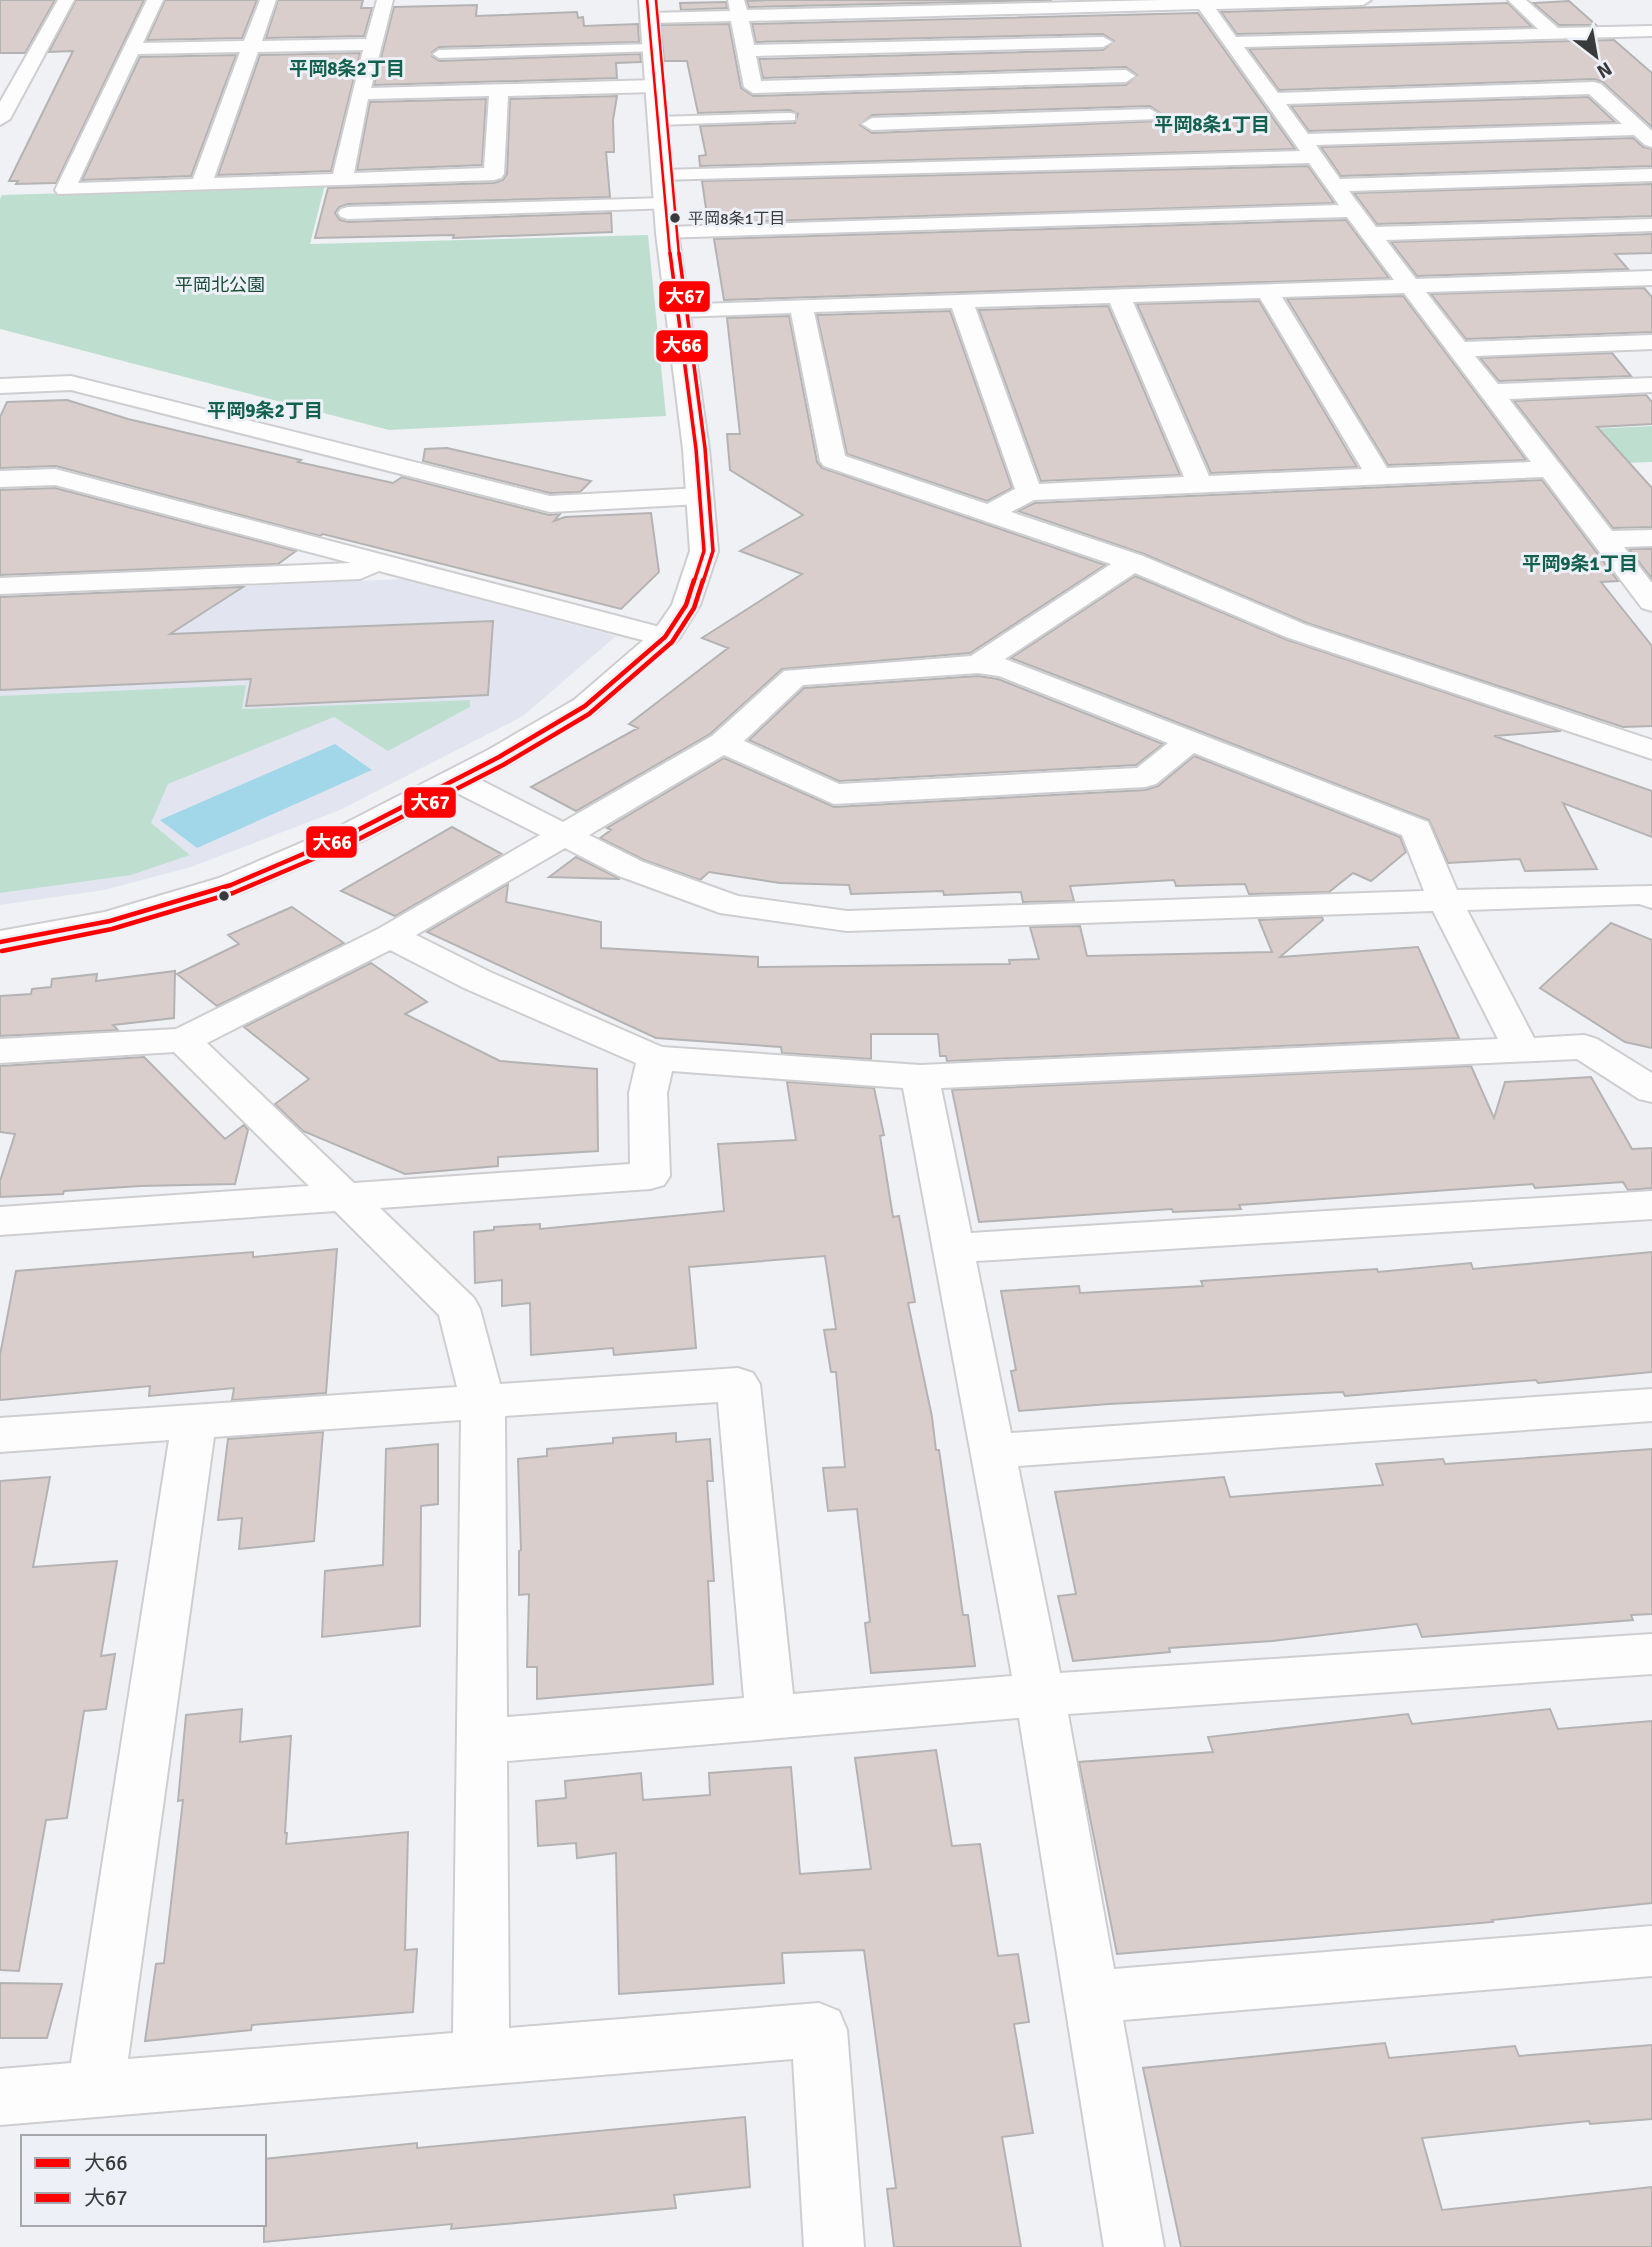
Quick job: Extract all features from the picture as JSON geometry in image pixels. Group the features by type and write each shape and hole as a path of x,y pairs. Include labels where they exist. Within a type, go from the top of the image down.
{"street":[{"path":"0,118 6,99 66,0"},
{"path":"155,0 65,190 494,174 499,90"},
{"path":"201,185 268,0"},
{"path":"342,181 360,94 385,0"},
{"path":"0,942 110,921 231,885 350,835 456,780 585,706 665,637 686,605 704,551 700,496 667,233 648,9 1363,0"},
{"path":"1516,0 1553,33"},
{"path":"1202,2 1370,234 1652,602"},
{"path":"1084,4 1103,42 1179,161"},
{"path":"737,8 753,87 867,104 1158,126"},
{"path":"1230,42 1652,31"},
{"path":"744,51 1103,42"},
{"path":"133,49 374,44"},
{"path":"867,104 1126,76"},
{"path":"360,94 655,86"},
{"path":"1272,99 1594,88 1646,135"},
{"path":"867,104 886,170"},
{"path":"348,213 664,190 886,170 1179,161 1308,148 1646,135"},
{"path":"1335,185 1652,176"},
{"path":"667,233 1354,211"},
{"path":"1370,234 1652,225"},
{"path":"678,310 1652,278"},
{"path":"1268,292 1379,477"},
{"path":"1119,296 1200,485"},
{"path":"961,301 1029,492"},
{"path":"801,306 834,461 1133,562 1296,631 1652,750"},
{"path":"1460,349 1652,342"},
{"path":"0,386 71,383 550,504 700,496"},
{"path":"1493,392 1652,385"},
{"path":"988,514 1029,492 1549,469"},
{"path":"0,479 55,477 665,637"},
{"path":"1603,540 1652,538"},
{"path":"0,586 360,570 383,562"},
{"path":"978,664 1133,562"},
{"path":"0,1051 183,1040 390,936 723,743 795,677 978,664 1004,668 1416,829 1445,902 1522,1049"},
{"path":"723,743 834,794 1145,777 1191,740"},
{"path":"456,780 631,869 732,906 847,921 1650,893"},
{"path":"390,936 477,980 656,1058 920,1077 1584,1047 1652,1090"},
{"path":"183,1040 459,1310 484,1403 481,2056"},
{"path":"0,1221 650,1176 648,1093 656,1058"},
{"path":"920,1077 1041,1695 1134,2247"},
{"path":"954,1248 1652,1205"},
{"path":"0,1435 738,1384 770,1716"},
{"path":"994,1451 1652,1405"},
{"path":"95,2090 194,1423"},
{"path":"482,1741 1041,1695 1652,1654"},
{"path":"1090,1997 1652,1951"},
{"path":"0,2098 819,2030 834,2247"}],"lane":[{"path":"439,54 652,48"},
{"path":"658,121 790,117"}],"shaded area":[{"path":"403,579 616,636 523,716 340,810 191,867 104,890 0,905 0,597"}],"green space":[{"name":"平岡北公園","path":"325,185 310,244 648,235 666,416 389,430 0,329 2,195"},
{"path":"1652,426 1652,462 1572,465 1548,431"},
{"path":"246,685 242,709 470,700 470,707 388,751 334,717 168,784 151,823 190,855 131,875 0,893 0,696"}],"water":[{"path":"335,744 372,770 197,848 160,820"}],"building":[{"path":"0,0 55,0 25,53 0,53"},
{"path":"76,0 144,0 56,183 16,184 18,181 9,181 73,51 49,52"},
{"path":"165,0 257,0 242,38 147,40"},
{"path":"278,0 363,0 361,8 372,8 364,36 266,38"},
{"path":"1052,0 749,7 747,1"},
{"path":"1569,1 1596,25 1559,25 1533,3"},
{"path":"726,2 727,8 681,10 680,3"},
{"path":"1508,3 1532,27 1237,34 1221,12"},
{"path":"477,5 476,16 577,12 578,18 583,17 584,26 638,24 639,42 439,47 432,52 432,56 439,61 640,54 641,62 616,63 617,78 374,85 394,7"},
{"path":"1198,13 1295,149 700,166 699,156 706,155 700,126 795,123 798,114 790,110 698,113 687,61 664,61 660,25 729,24 741,88 753,96 1126,85 1137,75 1126,67 763,78 759,59 1103,50 1114,41 1103,34 756,42 752,24","holes":["1150,106 1163,115 1159,121 872,133 860,125 872,115"]},
{"path":"1614,40 1652,73 1652,127 1603,82 1595,79 1279,90 1249,49"},
{"path":"360,53 331,171 218,175 260,55"},
{"path":"236,55 191,176 82,180 140,57"},
{"path":"617,96 613,120 614,152 606,152 610,197 348,204 339,207 335,213 340,220 348,222 611,213 612,232 453,238 454,235 315,238 328,188 494,183 503,180 507,174 510,99"},
{"path":"1588,97 1615,122 1309,131 1291,106"},
{"path":"486,99 482,165 357,170 370,102"},
{"path":"1633,138 1643,147 1652,149 1652,166 1341,176 1321,147"},
{"path":"1308,166 1334,203 708,223 702,181"},
{"path":"1652,184 1652,216 1377,224 1354,193"},
{"path":"1346,220 1389,278 724,300 714,239"},
{"path":"1652,234 1652,253 1615,254 1628,269 1417,276 1391,242"},
{"path":"1644,288 1652,297 1652,332 1466,339 1431,294"},
{"path":"1403,296 1526,460 1388,465 1287,299"},
{"path":"1259,301 1357,467 1211,473 1137,304"},
{"path":"1108,306 1180,475 1041,481 979,310"},
{"path":"950,311 1012,488 987,501 847,454 817,315"},
{"path":"789,316 817,462 822,468 1105,565 970,653 782,669 710,734 576,811 531,787 638,728 629,724 728,648 702,638 802,574 740,551 803,515 730,470 727,434 740,434 727,318"},
{"path":"1612,353 1631,376 1499,381 1480,358"},
{"path":"1646,395 1652,402 1652,424 1597,427 1652,488 1652,527 1613,528 1514,401"},
{"path":"67,400 128,419 301,460 298,462 393,483 402,477 549,515 560,514 554,521 565,517 651,513 659,572 621,609 323,534 320,536 56,466 0,468 0,417 7,402"},
{"path":"447,448 591,481 580,492 550,493 423,461 425,449"},
{"path":"1542,480 1618,581 1601,582 1652,646 1652,726 1623,727 1307,623 1144,554 1018,511 1035,503"},
{"path":"55,488 296,551 278,564 0,575 0,490"},
{"path":"1629,549 1652,549 1652,579"},
{"path":"1135,576 1285,639 1561,731 1494,736 1652,791 1652,837 1563,803 1597,869 1525,871 1520,859 1448,863 1429,820 1011,658"},
{"path":"243,587 170,634 493,621 488,695 246,706 251,679 0,690 0,597"},
{"path":"978,676 998,679 1163,744 1136,765 839,781 749,740 804,688"},
{"path":"1194,756 1400,837 1406,852 1371,881 1353,873 1329,892 1249,894 1245,884 1176,886 1174,880 1070,886 1074,901 1023,902 1021,892 851,894 849,885 780,883 709,872 700,880 644,860 600,838 611,830 607,828 724,758 834,807 1145,790 1158,786"},
{"path":"452,827 502,854 395,916 341,891"},
{"path":"576,857 620,879 549,877"},
{"path":"508,884 506,902 601,922 601,948 758,957 758,967 1010,964 1009,960 1039,959 1030,927 1080,926 1087,956 1272,952 1259,920 1322,917 1323,920 1280,957 1418,947 1459,1038 947,1061 946,1056 940,1056 938,1034 871,1034 871,1059 782,1053 781,1047 656,1038 427,932"},
{"path":"292,907 344,943 217,1006 177,974 239,944 228,935"},
{"path":"1611,923 1652,940 1652,1048 1625,1042 1540,988"},
{"path":"371,963 427,1002 405,1014 500,1061 597,1069 598,1151 498,1157 498,1166 405,1174 303,1131 275,1104 309,1079 244,1027"},
{"path":"175,971 174,1018 113,1025 118,1030 0,1036 0,996 31,994 32,989 51,987 52,979 97,974 96,981"},
{"path":"144,1057 225,1139 244,1125 248,1130 235,1184 140,1186 0,1197 0,1181 15,1134 0,1132 0,1066"},
{"path":"1471,1066 1494,1118 1505,1082 1591,1077 1632,1149 1652,1148 1652,1188 1628,1190 1623,1182 1535,1188 1533,1184 1239,1205 1241,1209 1173,1212 1172,1209 979,1222 952,1090"},
{"path":"787,1082 874,1088 884,1135 880,1136 893,1217 899,1216 915,1302 908,1303 932,1417 936,1450 939,1450 963,1615 968,1615 975,1666 871,1673 865,1623 870,1622 857,1509 828,1511 823,1468 845,1467 836,1372 831,1372 824,1330 836,1329 825,1256 689,1267 696,1348 614,1355 613,1348 531,1355 530,1303 502,1306 502,1280 475,1283 474,1232 494,1230 494,1227 540,1224 540,1229 724,1211 718,1144 796,1140"},
{"path":"337,1249 326,1393 232,1400 234,1388 149,1396 150,1386 0,1400 0,1355 16,1271 253,1252 253,1257"},
{"path":"1652,1252 1652,1372 1345,1396 1343,1392 1019,1411 1011,1371 1016,1370 1001,1291 1079,1286 1080,1293 1203,1286 1201,1281 1377,1269 1378,1272 1471,1263 1473,1269"},
{"path":"323,1432 314,1541 239,1549 242,1518 218,1520 228,1439"},
{"path":"676,1433 676,1442 710,1439 713,1481 707,1481 714,1581 708,1581 713,1684 537,1699 537,1667 527,1667 529,1594 519,1595 521,1550 518,1459 547,1456 547,1449 613,1443 613,1438"},
{"path":"438,1444 438,1504 421,1506 420,1626 322,1637 325,1571 383,1565 386,1449"},
{"path":"1652,1449 1652,1614 1631,1615 1633,1620 1422,1637 1417,1624 1272,1641 1169,1648 1170,1652 1073,1661 1058,1596 1076,1594 1055,1492 1224,1477 1230,1497 1383,1485 1376,1464 1443,1459 1445,1464"},
{"path":"50,1477 33,1567 117,1561 101,1656 115,1654 106,1709 84,1711 67,1818 46,1820 19,1971 0,1970 0,1481"},
{"path":"242,1709 240,1742 291,1736 286,1844 408,1832 405,1950 417,1949 413,2012 252,2025 251,2030 145,2041 156,1964 164,1963 183,1800 178,1801 186,1715"},
{"path":"1550,1709 1558,1729 1652,1721 1652,1903 1492,1920 1493,1922 1117,1954 1079,1762 1213,1752 1208,1737 1408,1714 1412,1724"},
{"path":"936,1750 952,1846 980,1844 998,1956 1018,1954 1029,2022 1014,2024 1033,2133 1002,2137 1021,2247 894,2247 887,2189 896,2188 864,1950 782,1953 784,1983 619,1994 616,1853 577,1858 576,1843 538,1846 536,1801 566,1798 565,1781 641,1773 643,1800 710,1795 709,1773 791,1767 800,1874 871,1869 855,1758"},
{"path":"0,1983 62,1984 47,2038 0,2038"},
{"path":"1385,2043 1389,2058 1515,2046 1519,2056 1652,2045 1652,2119 1590,2124 1589,2121 1422,2138 1442,2210 1652,2187 1652,2247 1181,2247 1143,2068"},
{"path":"745,2117 750,2187 674,2195 676,2208 451,2229 452,2224 264,2242 266,2159 417,2143 417,2148"}],"transit line":[{"name":"大66","path":"0,942 110,921 231,885 350,834 499,757 585,706 665,637 686,605 704,551 696,449 667,233 647,0"},
{"name":"大67","path":"2,951 112,929 233,893 353,842 503,765 589,714 672,642 694,608 713,551 705,448 676,232 656,0"}],"place":[{"name":"平岡8条1丁目","path":"675,218"}],"district":[{"name":"平岡8条2丁目","path":"347,68"},
{"name":"平岡8条1丁目","path":"1212,124"},
{"name":"平岡9条2丁目","path":"265,410"},
{"name":"平岡9条1丁目","path":"1580,563"}]}
